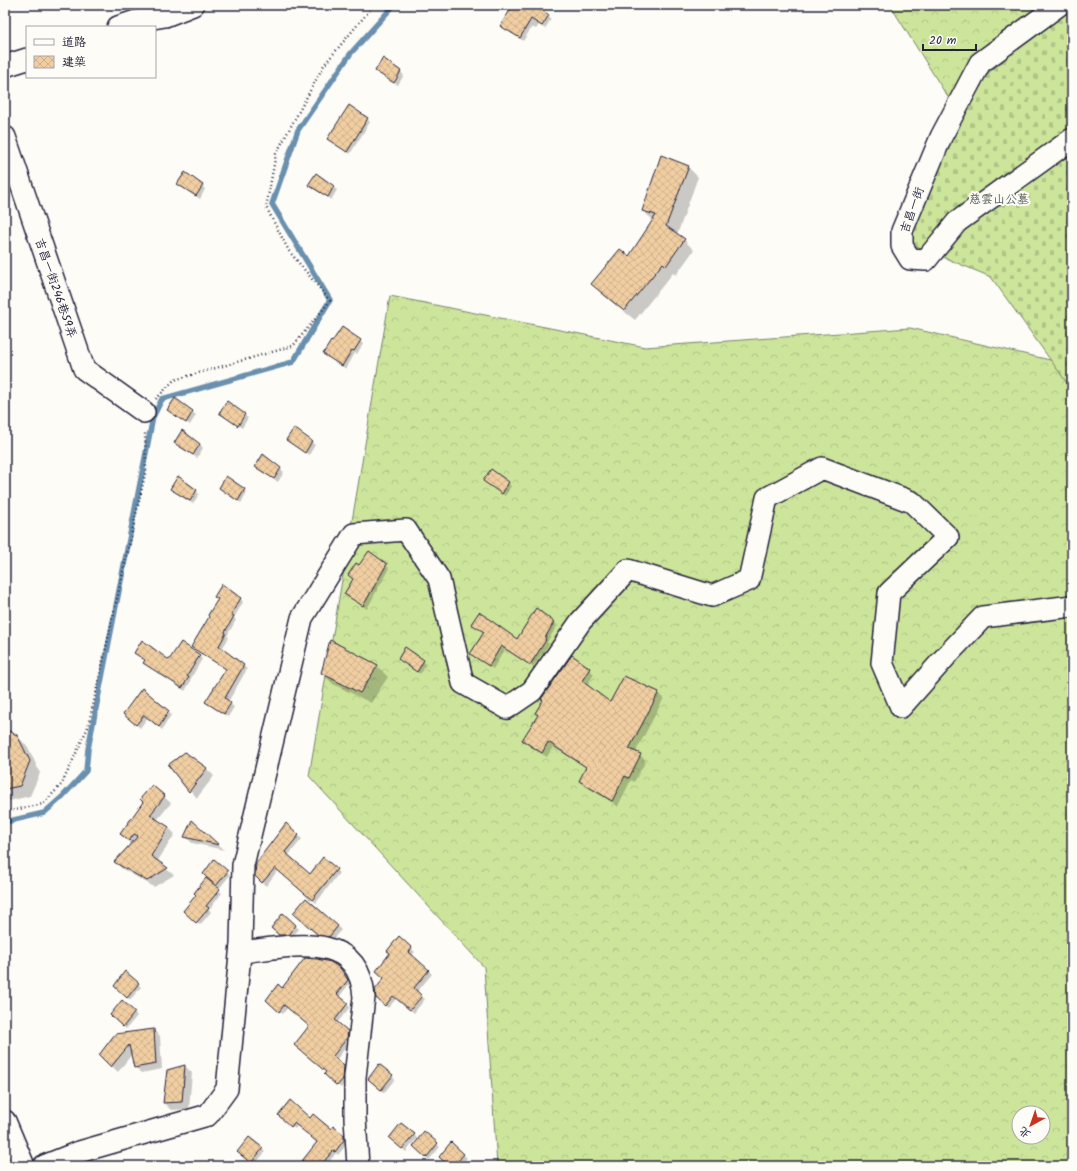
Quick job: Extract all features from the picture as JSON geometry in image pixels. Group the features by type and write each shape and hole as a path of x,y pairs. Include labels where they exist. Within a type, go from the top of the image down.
{"street":[{"path":"121,26 136,21 165,16 193,5"},
{"name":"吉昌一街","path":"1059,5 980,62 941,136 902,231 902,246 910,259 926,260 957,222 1072,139"},
{"path":"5,66 26,58"},
{"name":"吉昌一街246巷59弄","path":"5,136 84,369 144,412"},
{"path":"44,1166 79,1152 208,1115 227,1089 241,952 243,865 302,618 354,534 406,530 439,579 463,683 507,708 532,691 581,620 628,570 712,596 749,580 767,498 822,468 912,502 948,537 889,593 882,662 901,707 983,617 1072,606"},
{"path":"241,952 303,946 320,946 341,954 354,964 364,986 355,1077 354,1118 358,1166"},
{"path":"5,1121 24,1166"}],"path":[{"path":"5,812 42,804 62,784 88,726 146,470 144,412 174,380 293,346 330,300 289,251 266,207 276,154 324,65 374,5"}],"green space":[{"path":"890,5 1072,5 976,142"},
{"name":"慈雲山公墓","path":"1071,5 1072,390 991,277 892,236 987,74"},
{"path":"390,296 645,347 910,328 1072,365 1072,1166 497,1166 484,967 309,776"}],"building":[{"path":"509,5 540,5 538,7 549,15 542,26 531,19 520,38 500,26 512,7"},
{"path":"383,58 401,71 394,83 375,71"},
{"path":"349,105 368,118 347,152 327,139"},
{"path":"661,155 689,166 666,226 685,239 666,266 663,263 624,311 591,284 620,249 629,256 656,215 642,211"},
{"path":"185,172 203,185 196,196 177,184"},
{"path":"316,173 334,186 328,197 308,185"},
{"path":"342,327 361,340 354,351 352,350 342,366 323,354"},
{"path":"175,398 193,411 186,423 167,410"},
{"path":"227,401 245,414 238,426 219,413"},
{"path":"294,428 312,441 305,453 286,440"},
{"path":"182,430 200,444 193,455 174,443"},
{"path":"263,454 281,468 274,479 255,467"},
{"path":"491,469 509,482 502,494 483,481"},
{"path":"178,476 197,490 190,501 170,489"},
{"path":"226,476 245,489 238,501 219,488"},
{"path":"369,551 387,564 363,606 344,594 353,579 348,575 356,563 359,565"},
{"path":"222,584 241,598 231,614 234,616 219,646 244,665 225,698 231,703 224,714 205,702 226,669 191,647 218,599 214,597"},
{"path":"536,608 554,622 545,638 546,640 530,665 501,646 489,666 470,654 484,632 471,624 479,612 517,639"},
{"path":"142,640 169,660 181,642 200,655 187,676 189,677 182,688 143,663 145,660 134,653"},
{"path":"330,640 378,665 360,693 321,673"},
{"path":"405,647 424,660 417,672 398,659"},
{"path":"572,655 590,668 582,681 610,702 624,676 659,692 629,749 641,754 629,778 625,776 612,801 579,781 586,767 548,742 542,753 522,740 538,715 535,713 543,700 541,699"},
{"path":"142,688 169,711 159,727 144,715 136,725 123,714"},
{"path":"5,729 17,735 30,761 20,786 5,789"},
{"path":"185,752 207,768 189,792 168,765"},
{"path":"152,785 165,796 150,815 169,827 151,856 168,868 147,881 114,862 138,836 134,834 129,841 120,834 143,802 140,799"},
{"path":"192,820 219,845 184,837"},
{"path":"286,823 299,835 285,852 310,874 323,857 337,869 312,900 275,868 262,883 255,876 256,863"},
{"path":"214,859 228,871 216,886 203,874"},
{"path":"206,878 220,889 206,906 209,908 196,923 183,911 196,895 194,893"},
{"path":"306,898 338,926 329,937 318,935 293,913"},
{"path":"283,913 296,925 289,935 279,935 271,928"},
{"path":"399,936 412,948 409,952 429,970 414,988 422,996 410,1010 393,996 385,1006 376,998 375,990 384,978 376,971 390,953 387,951"},
{"path":"305,958 331,962 341,969 348,980 337,994 348,1003 335,1020 348,1031 347,1038 333,1056 344,1066 343,1079 337,1086 324,1074 326,1072 294,1045 309,1026 284,1005 279,1012 266,1000 278,984 282,988"},
{"path":"125,971 139,983 127,998 114,986"},
{"path":"122,1000 135,1012 123,1027 110,1015"},
{"path":"154,1029 156,1064 134,1068 129,1045 111,1067 99,1055 115,1034"},
{"path":"379,1064 393,1075 381,1090 368,1079"},
{"path":"185,1065 182,1102 163,1103 167,1070"},
{"path":"290,1100 310,1118 313,1114 331,1129 333,1126 344,1135 344,1140 335,1152 333,1151 320,1166 298,1166 317,1142 294,1123 291,1127 278,1115"},
{"path":"401,1123 415,1134 402,1149 389,1138"},
{"path":"424,1131 438,1143 426,1158 413,1146"},
{"path":"249,1137 263,1148 251,1163 237,1152"},
{"path":"451,1142 464,1154 454,1166 449,1166 439,1157"}],"waterway":[{"path":"5,822 44,813 62,797 86,771 88,749 153,417 162,399 293,362 330,300 272,204 298,130 351,53 394,5"}]}
